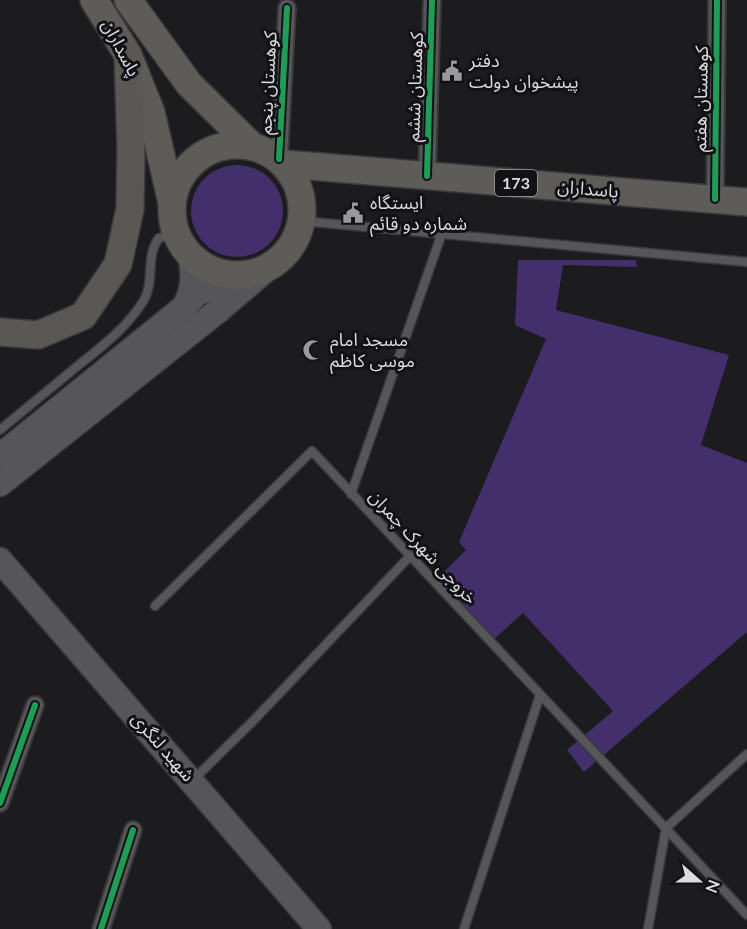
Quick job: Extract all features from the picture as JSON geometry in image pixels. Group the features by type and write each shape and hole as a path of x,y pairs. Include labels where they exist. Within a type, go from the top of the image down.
{"highway":[{"path":"0,332 39,335 83,316 118,264 130,209 128,55"}],"main road":[{"name":"پاسداران","path":"94,0 128,55 151,112 172,203"},
{"name":"پاسداران","path":"128,0 189,84 251,145"},
{"path":"128,55 152,34"},
{"path":"0,484 283,257 295,241 302,221 302,201 297,182 282,162 270,152 251,145 229,144 208,150 190,163 178,181 172,203 173,225 186,251 194,276 193,285 183,307"},
{"name":"پاسداران","path":"282,162 747,202"},
{"path":"186,251 206,268 226,274 246,275 267,269"},
{"path":"0,456 197,294 211,288 221,294 223,301 219,310"},
{"name":"شهید لنگری","path":"2,560 320,929"}],"street":[{"name":"کوهستان ششم","path":"427,176 432,0"},
{"name":"کوهستان هفتم","path":"715,199 717,0"},
{"name":"کوهستان پنجم","path":"282,162 287,8"},
{"path":"0,803 34,705"},
{"path":"101,929 133,830"}],"lane":[{"path":"302,221 747,262"},
{"name":"خروجی شهرک چمران","path":"442,233 351,494 747,915"},
{"path":"0,430 102,346 132,317 146,297 152,252 159,238 168,236 186,251"},
{"path":"155,606 312,451 351,494"},
{"path":"192,781 254,720 410,556"},
{"path":"464,929 540,695"},
{"path":"648,929 666,828 747,754"}],"shaded area":[{"path":"237,165 254,169 269,179 279,194 283,211 279,228 269,243 254,253 237,257 220,253 205,243 195,228 191,211 195,194 205,179 220,169"},
{"path":"518,260 636,260 637,267 563,265 556,310 729,355 701,445 747,463 747,632 584,772 567,750 613,711 523,613 494,639 482,640 436,580 466,550 459,542 546,339 515,325"}],"cycle path":[{"path":"427,176 432,0"},
{"path":"715,199 717,0"},
{"path":"279,159 287,8"},
{"path":"0,803 35,705"},
{"path":"101,929 133,830"}],"place":[{"name":"دفتر پیشخوان دولت","path":"452,71"},
{"name":"ایستگاه شماره دو قائم","path":"353,213"},
{"name":"مسجد امام موسی کاظم","path":"313,350"}]}
